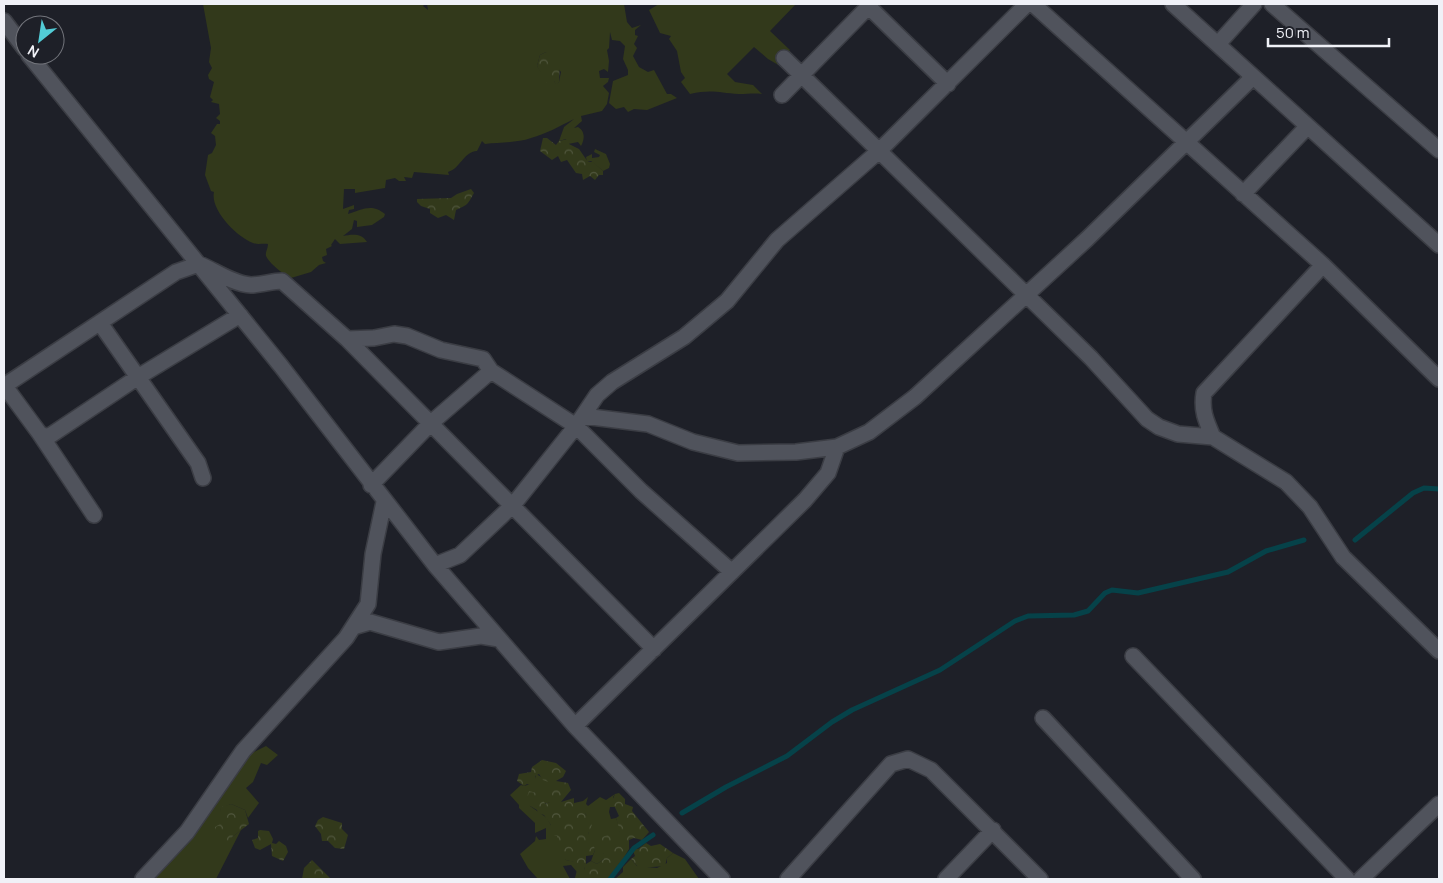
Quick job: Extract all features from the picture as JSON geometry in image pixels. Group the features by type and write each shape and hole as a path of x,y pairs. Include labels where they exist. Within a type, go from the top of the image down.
{"street":[{"path":"435,565 460,555 513,505 580,421 597,395 612,382 684,336 727,301 777,240 880,151 1027,4"},
{"path":"1033,4 1322,265 1439,379"},
{"path":"1173,4 1218,44 1252,78 1439,245"},
{"path":"1218,44 1254,4"},
{"path":"1272,4 1439,150"},
{"path":"782,96 869,5 948,84"},
{"path":"4,20 15,36"},
{"path":"784,58 1091,358 1147,419 1159,427 1178,434 1213,438 1286,482 1310,507 1343,557 1439,651"},
{"path":"38,65 240,315 435,565 575,726 722,879"},
{"path":"580,421 648,424 693,442 738,453 796,452 837,447 869,432 915,396 1026,294 1187,144 1252,78"},
{"path":"1242,194 1307,127"},
{"path":"94,515 45,439 4,386 176,272 198,264 239,283 252,285 270,281 282,281 347,339 654,649"},
{"path":"1213,438 1204,418 1202,406 1204,393 1322,265"},
{"path":"45,439 138,377 240,315"},
{"path":"100,323 198,464 203,478"},
{"path":"347,339 374,338 394,334 406,336 441,350 476,357 487,363 491,371 580,421 641,491 732,572"},
{"path":"371,484 430,423 491,371"},
{"path":"575,726 804,500 828,473 837,447"},
{"path":"143,879 187,832 243,752 346,638 368,604 373,554 384,502"},
{"path":"353,627 370,622 439,642 481,636 499,639"},
{"path":"1133,656 1347,879"},
{"path":"1043,718 1193,879"},
{"path":"788,879 891,764 908,759 931,770 1040,879"},
{"path":"1361,879 1439,804"},
{"path":"946,879 993,830"}],"green space":[{"path":"203,4 425,4 423,6 428,10 427,4 624,4 627,22 632,28 641,25 635,30 635,35 638,36 634,44 637,48 633,56 639,67 648,72 654,70 667,94 677,98 647,110 634,109 628,112 624,107 616,109 609,103 613,81 628,75 623,59 625,46 620,41 612,40 610,32 609,48 607,50 608,72 604,69 599,71 600,78 609,78 608,82 603,86 609,93 607,104 602,111 581,116 582,121 574,128 578,127 583,133 584,138 581,146 578,142 568,144 566,139 559,141 564,127 574,119 526,140 485,144 482,141 477,151 468,154 456,167 448,172 449,175 414,172 412,178 404,177 406,181 399,181 395,178 386,180 385,188 355,193 355,189 344,189 343,209 354,205 354,209 349,210 348,214 371,208 385,214 384,217 372,225 357,227 357,221 354,220 352,229 343,236 360,236 367,242 340,244 335,239 332,246 326,249 327,255 322,257 326,263 319,265 311,272 291,278 268,259 266,255 268,244 255,244 247,240 226,222 216,207 214,192 211,191 205,175 208,155 212,153 216,145 215,136 211,133 217,124 220,124 220,121 216,118 220,114 219,104 211,102 213,100 210,97 214,82 209,79 208,75 212,68 209,62 211,48","holes":["546,52 561,72 559,82 556,84 554,81 547,80 537,66 540,55"]},
{"path":"659,4 796,4 770,31 790,50 785,56 787,70 768,59 754,47 727,74 735,82 753,85 762,94 710,92 690,94 681,82 685,78 681,72 677,51 669,39 671,36 660,33 649,10"},
{"path":"546,52 555,55 560,63 559,82 556,85 554,81 547,83 537,66 540,55"},
{"path":"543,138 547,138 556,145 559,141 568,139 569,144 579,149 588,162 593,162 603,171 603,175 599,175 595,180 590,176 583,180 582,174 576,173 567,160 561,162 558,156 552,160 540,151"},
{"path":"595,149 606,154 610,164 609,168 603,171 591,161 587,162 586,157 592,154 592,158 599,157 600,155 594,152"},
{"path":"471,189 474,193 467,204 456,210 454,220 446,215 438,218 430,213 430,209 421,206 417,202 417,199 451,198"},
{"path":"266,746 278,755 267,765 261,763 253,782 246,788 259,803 248,818 245,810 231,804 221,808 220,824 223,835 232,837 241,830 216,879 152,879 200,818 206,818 242,758"},
{"path":"542,760 556,763 566,771 563,777 556,781 568,783 571,790 561,802 574,798 574,803 582,804 586,815 592,818 592,825 588,834 591,835 595,850 593,855 586,856 586,864 591,861 597,864 604,859 604,854 600,852 602,837 620,831 616,818 619,816 612,801 615,794 619,793 625,799 625,804 633,807 632,811 649,832 642,840 634,838 629,840 629,849 622,861 623,864 610,879 570,879 575,878 577,870 584,870 585,866 576,868 574,862 566,860 557,849 557,836 548,834 551,825 544,815 538,813 537,810 525,803 529,791 541,794 545,804 550,802 547,798 552,797 555,781 551,783 543,780 539,774 535,776 535,787 527,784 524,786 517,781 519,774 531,772 532,767"},
{"path":"536,774 547,780 556,781 551,802 544,804 540,796 533,792 528,797 530,806 547,818 557,836 566,860 586,864 584,870 577,872 571,865 563,866 570,879 538,879 528,868 520,854 535,841 536,836 539,840 546,839 546,828 535,833 535,823 519,808 519,805 510,795 521,785 534,783"},
{"path":"615,794 613,797 615,807 610,807 609,812 611,819 616,818 621,831 604,842 601,849 604,859 597,864 591,861 595,850 588,834 589,820 585,812 574,803 583,801 588,797 586,804 588,806 600,797 606,800"},
{"path":"231,804 245,810 249,824 232,837 230,842 225,843 222,835 216,834 215,827 220,824 218,822 221,807"},
{"path":"323,817 342,823 342,829 348,835 344,849 335,848 328,841 322,841 321,834 315,826 318,820"},
{"path":"258,831 269,831 273,839 272,843 276,844 279,841 286,846 288,852 283,861 272,856 271,844 260,850 255,848 252,840 258,838"},
{"path":"646,843 651,846 660,844 673,853 667,858 665,866 639,868 631,859 635,856 632,848 638,849"},
{"path":"673,853 685,859 699,879 615,879 623,872 623,867 631,859 637,866 657,868 667,863 667,858"},
{"path":"312,860 331,879 302,879 304,868"}],"waterway":[{"path":"1355,540 1413,493 1424,488 1439,489"},
{"path":"682,813 726,787 787,756 832,722 852,710 940,670 1015,621 1028,616 1074,615 1088,611 1105,593 1112,590 1138,593 1228,572 1266,551 1304,540"},
{"path":"610,879 634,848 653,835"}]}
